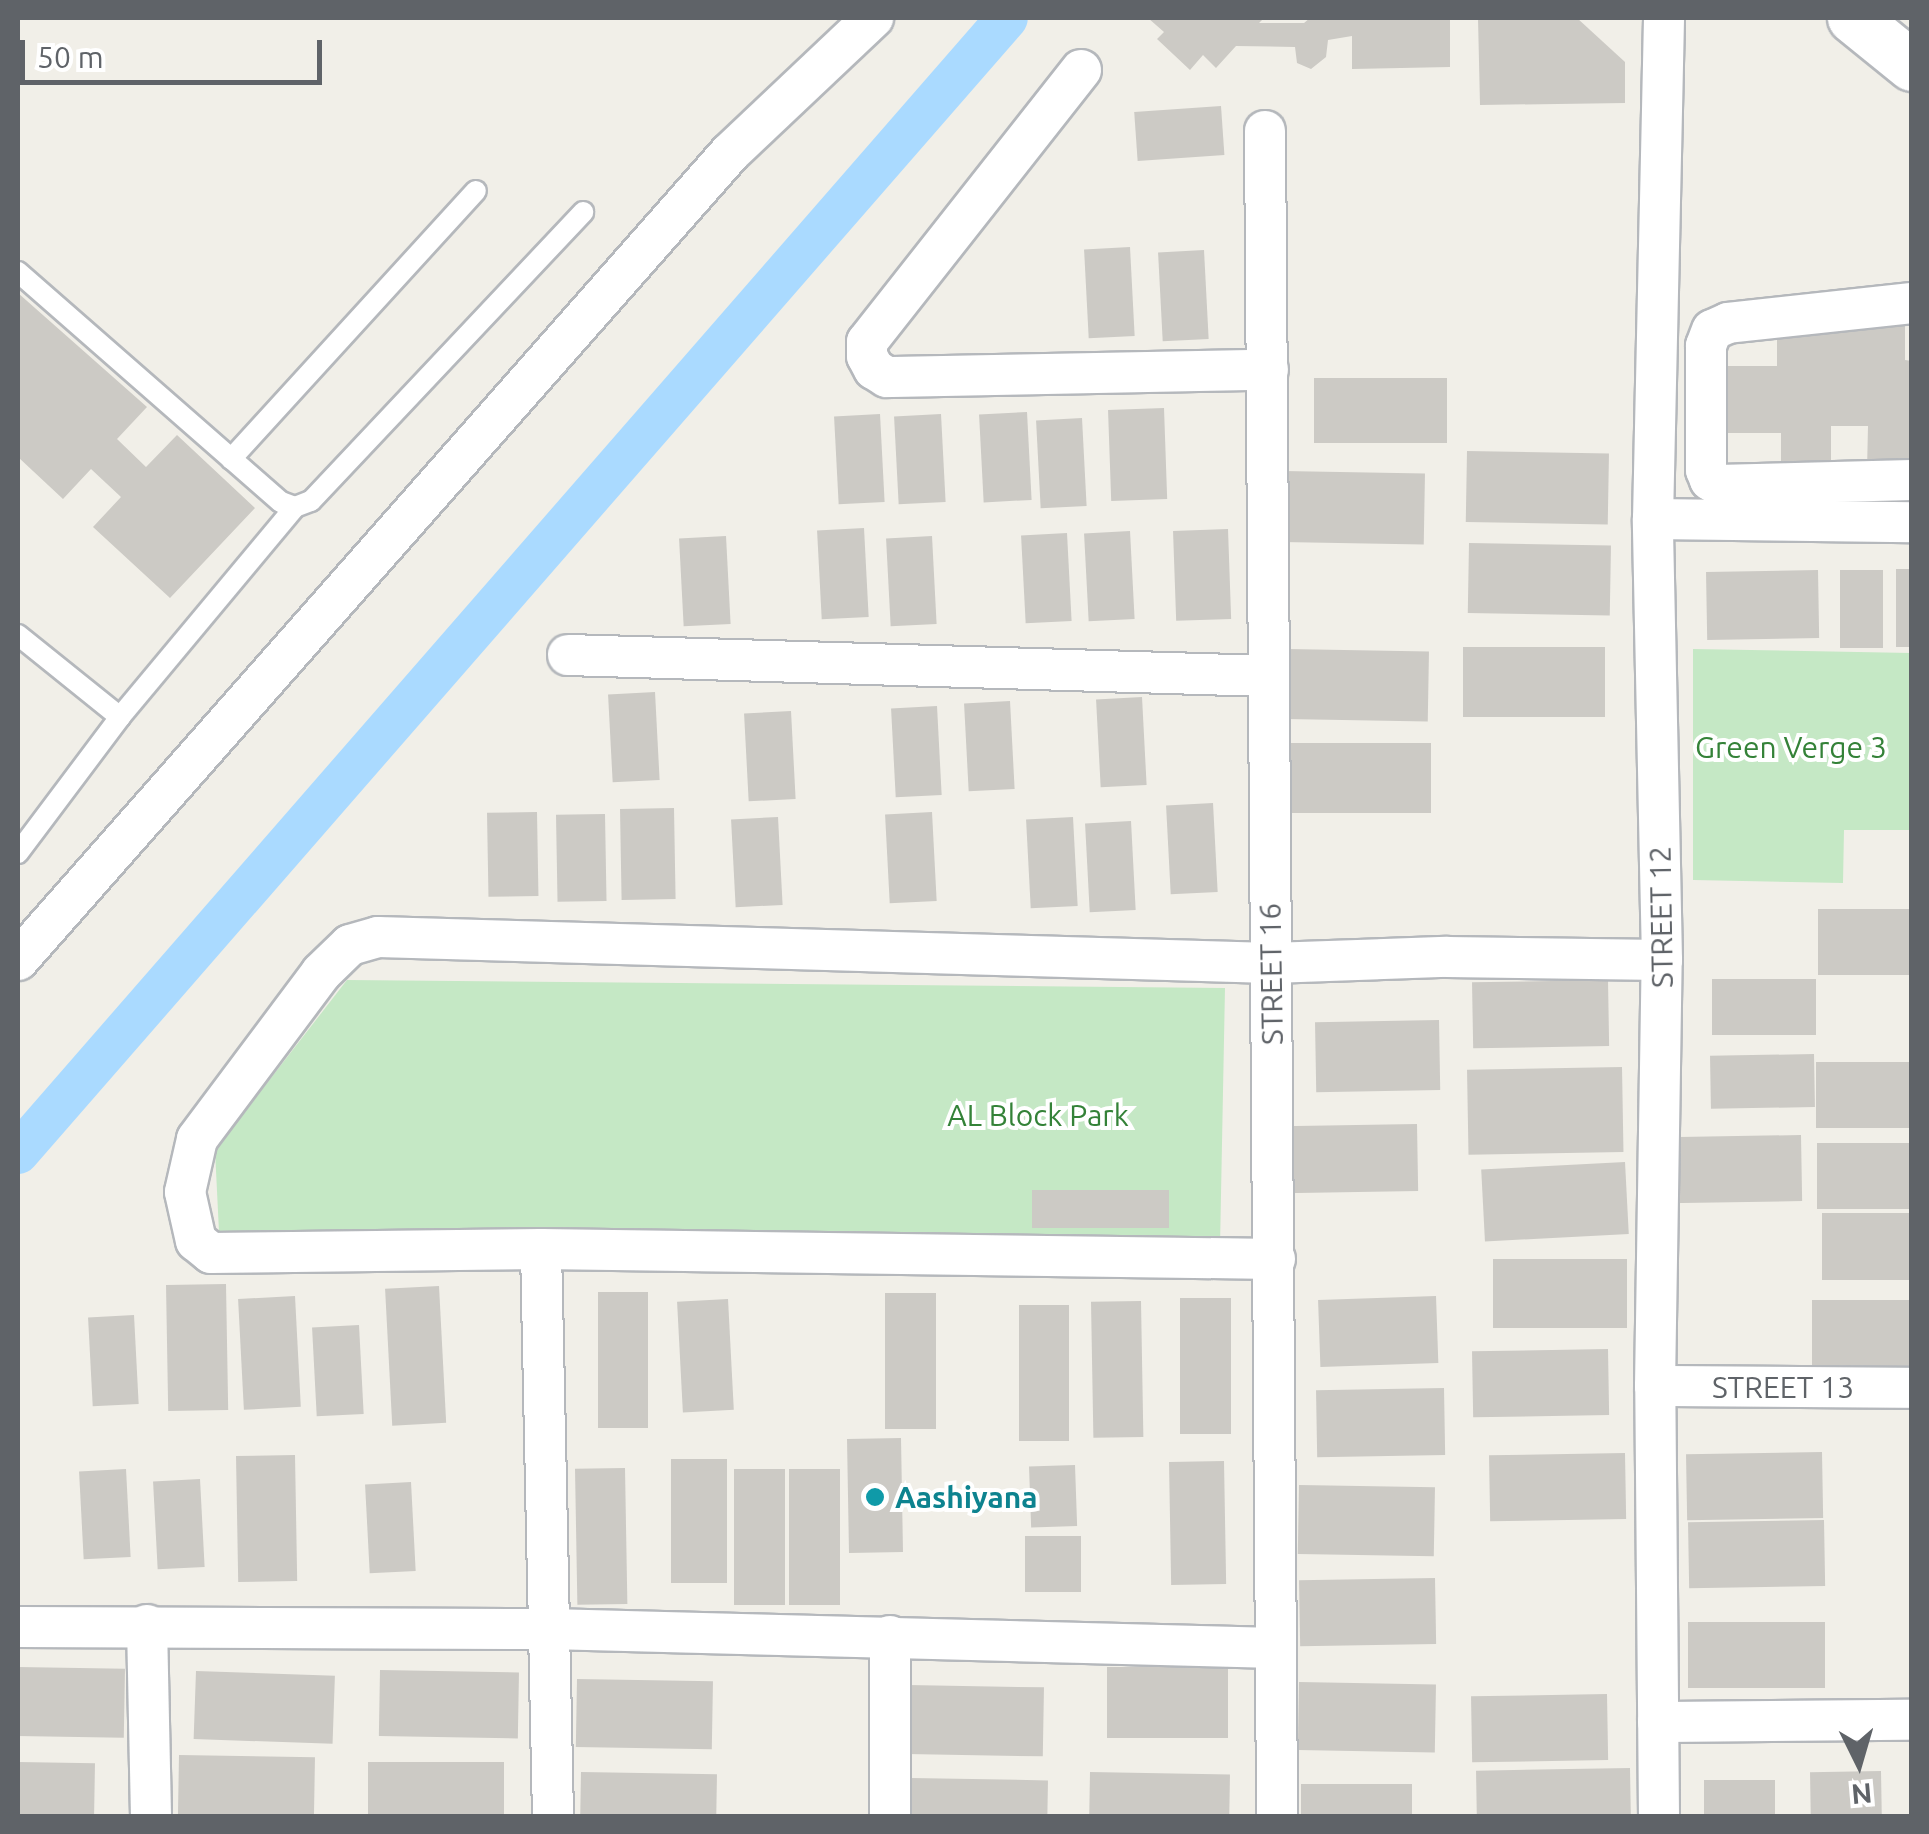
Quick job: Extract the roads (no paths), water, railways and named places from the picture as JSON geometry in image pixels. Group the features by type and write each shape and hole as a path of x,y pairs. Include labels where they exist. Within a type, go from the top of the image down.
{"street":[{"path":"18,960 730,153 872,18"},
{"name":"STREET 12","path":"1658,1816 1655,1386 1662,960 1653,519 1664,18"},
{"path":"1853,18 1912,66"},
{"path":"1081,70 867,342 867,356 874,369 887,378 1268,370"},
{"name":"STREET 16","path":"1265,132 1277,1816"},
{"path":"1912,303 1728,324 1712,330 1706,346 1706,457 1710,480 1718,485 1912,480"},
{"path":"1658,367 1706,370"},
{"path":"1656,457 1706,457"},
{"path":"1653,519 1912,522"},
{"path":"568,655 1266,676"},
{"path":"1275,1259 541,1248 210,1253 196,1241 184,1192 198,1138 321,974 350,945 378,938 1272,963 1447,957 1662,960"},
{"path":"541,1248 553,1816"},
{"name":"STREET 13","path":"1655,1386 1912,1388"},
{"path":"147,1625 152,1816"},
{"path":"18,1628 147,1625 549,1629 1276,1648"},
{"path":"890,1636 890,1816"},
{"path":"1658,1722 1912,1720"}],"lane":[{"path":"231,459 476,191"},
{"path":"18,852 120,717 295,508 311,500 582,212"},
{"path":"18,272 281,502 295,508"},
{"path":"18,635 120,717"}],"waterway":[{"path":"18,1153 1007,18"}],"place":[{"name":"Aashiyana","path":"875,1497"}],"park label":[{"name":"Green Verge 3","path":"1791,747"},
{"name":"AL Block Park","path":"1038,1115"}]}
